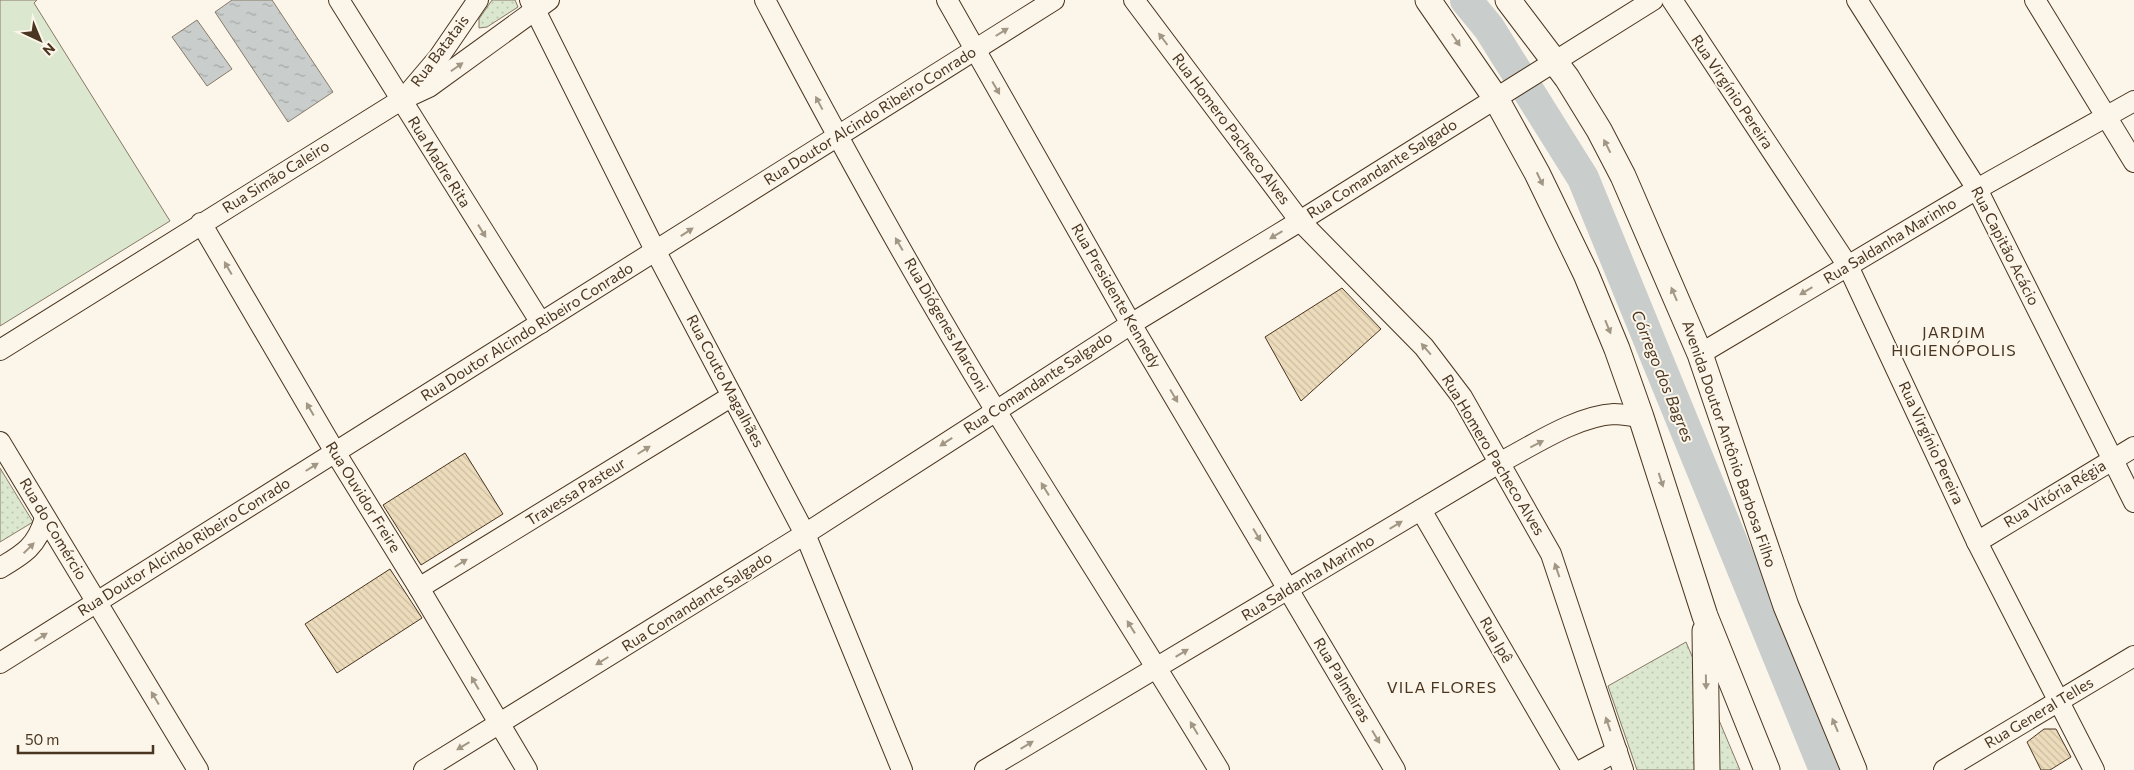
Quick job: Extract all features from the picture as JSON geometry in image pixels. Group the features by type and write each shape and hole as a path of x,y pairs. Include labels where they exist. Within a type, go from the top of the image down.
{"main road":[{"path":"1428,0 1500,94 1586,274 1617,349 1641,417 1705,616 1768,770"},
{"name":"Avenida Doutor Antônio Barbosa Filho","path":"1508,0 1547,67 1599,130 1623,176 1700,354 1786,606 1854,770"},
{"path":"1705,616 1707,770"}],"street":[{"name":"Rua Madre Rita","path":"339,0 541,324"},
{"name":"Rua Batatais","path":"401,100 440,57 478,0"},
{"name":"Rua Diógenes Marconi","path":"765,0 837,136 995,410 1219,770"},
{"name":"Rua Presidente Kennedy","path":"947,0 1131,324 1289,590"},
{"name":"Rua Doutor Alcindo Ribeiro Conrado","path":"0,663 1054,0"},
{"name":"Rua Homero Pacheco Alves","path":"1134,0 1300,221 1424,347 1462,397 1551,554 1623,770"},
{"name":"Rua Comandante Salgado","path":"424,770 805,534 1131,324 1654,0"},
{"name":"Rua Virgínio Pereira","path":"1672,0 1848,266 1977,542 2094,770"},
{"name":"Rua Capitão Acácio","path":"1857,0 1977,189 2134,502"},
{"path":"2035,0 2134,162"},
{"name":"Rua Simão Caleiro","path":"0,350 401,100 429,87 538,4"},
{"name":"Rua Couto Magalhães","path":"538,4 656,252 805,534 902,770"},
{"name":"Rua Saldanha Marinho","path":"1700,354 1977,189 2134,101"},
{"name":"Rua Ouvidor Freire","path":"201,223 335,452 419,588 527,770"},
{"name":"Travessa Pasteur","path":"419,588 732,396"},
{"name":"Rua Saldanha Marinho","path":"985,770 1500,463 1570,427 1594,417 1614,414 1641,417"},
{"name":"Rua do Comércio","path":"0,442 198,770"},
{"name":"Rua Vitória Régia","path":"1977,542 2134,446"},
{"name":"Rua Ipê","path":"1421,510 1572,770"},
{"path":"0,568 21,556 34,544 45,518"},
{"name":"Rua Palmeiras","path":"1289,590 1395,770"},
{"name":"Rua General Telles","path":"1944,770 2134,656"},
{"path":"1582,770 1617,751"}],"green space":[{"path":"0,0 37,0 34,3 170,221 0,326"},
{"path":"492,0 515,0 518,7 487,27 479,28 479,19"},
{"path":"0,468 33,522 0,542"},
{"path":"1686,642 1740,770 1637,770 1608,686"}],"water":[{"path":"232,0 272,0 333,92 288,122 215,12"},
{"path":"197,20 232,69 207,86 172,37"}],"building":[{"path":"1342,288 1381,329 1301,401 1265,337"},
{"path":"465,453 503,514 421,565 383,505"},
{"path":"390,569 422,618 337,673 305,624"},
{"path":"2044,729 2056,729 2071,757 2050,770 2041,770 2027,742"}],"waterway":[{"name":"Córrego dos Bagres","path":"1466,0 1489,28 1583,178 1825,770"}],"district":[{"name":"JARDIM HIGIENÓPOLIS","path":"1954,341"},
{"name":"VILA FLORES","path":"1442,687"}]}
